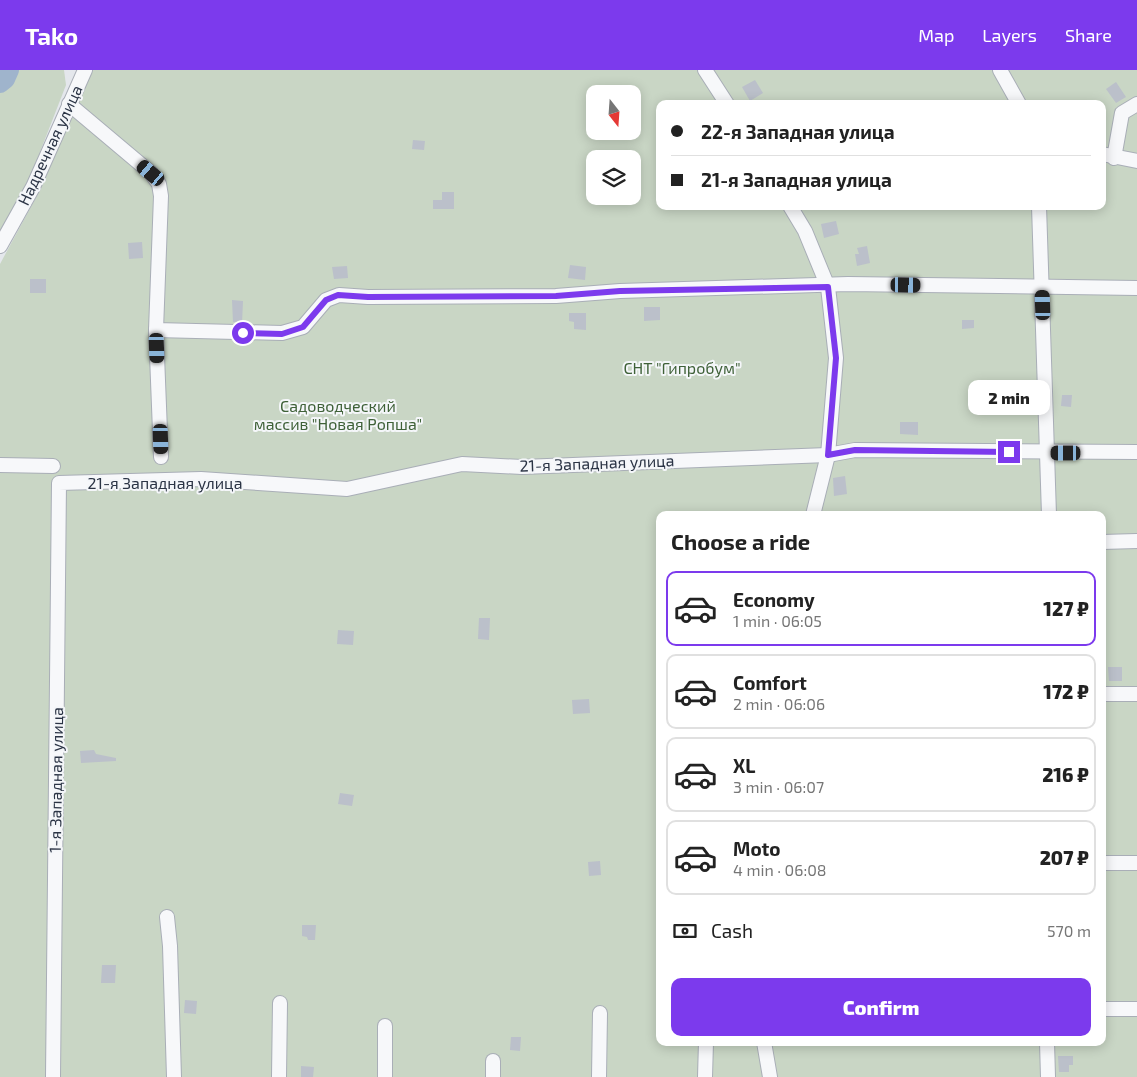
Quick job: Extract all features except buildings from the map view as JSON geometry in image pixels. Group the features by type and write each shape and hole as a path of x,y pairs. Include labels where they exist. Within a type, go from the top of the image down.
{"street":[{"name":"Надречная улица","path":"0,246 33,187 68,104 85,70"},
{"path":"705,70 724,100"},
{"path":"1000,70 1017,100"},
{"path":"68,104 151,173 159,184 161,196 156,330 161,457"},
{"path":"1137,104 1122,112 1108,156 1137,161"},
{"path":"792,210 805,231 828,287 836,358 828,455 814,511"},
{"path":"1039,210 1049,511"},
{"path":"156,330 282,334 303,327 326,300 338,295 368,297 556,296 620,291 828,287 848,284 1137,288"},
{"name":"21-я Западная улица","path":"59,483 201,480 347,489 462,464 522,467 828,455 855,450 1048,453 1137,452"},
{"path":"0,465 53,466"},
{"name":"1-я Западная улица","path":"53,1077 59,483"},
{"path":"1106,542 1137,541"},
{"path":"1106,694 1137,694"},
{"path":"1106,863 1137,863"},
{"path":"166,917 170,946 174,1077"},
{"path":"280,1003 280,1077"},
{"path":"1106,1009 1137,1009"},
{"path":"599,1077 600,1013"},
{"path":"385,1026 385,1077"},
{"path":"705,1077 706,1046"},
{"path":"765,1046 770,1077"},
{"path":"1047,1046 1048,1077"},
{"path":"493,1062 493,1077"}],"green space":[{"path":"0,70 64,70 66,85 28,183 0,231"},
{"name":"Садоводческий массив \"Новая Ропша\"","path":"92,70 1137,70 1137,1077 0,1077 0,264 40,190"}],"waterway":[{"path":"0,83 5,79 9,70"}],"route":[{"path":"243,333 282,334 303,327 326,300 338,295 368,297 556,296 620,291 828,287 836,358 828,455 855,450 1009,452"}],"park label":[{"name":"СНТ \"Гипробум\"","path":"682,368"}]}
